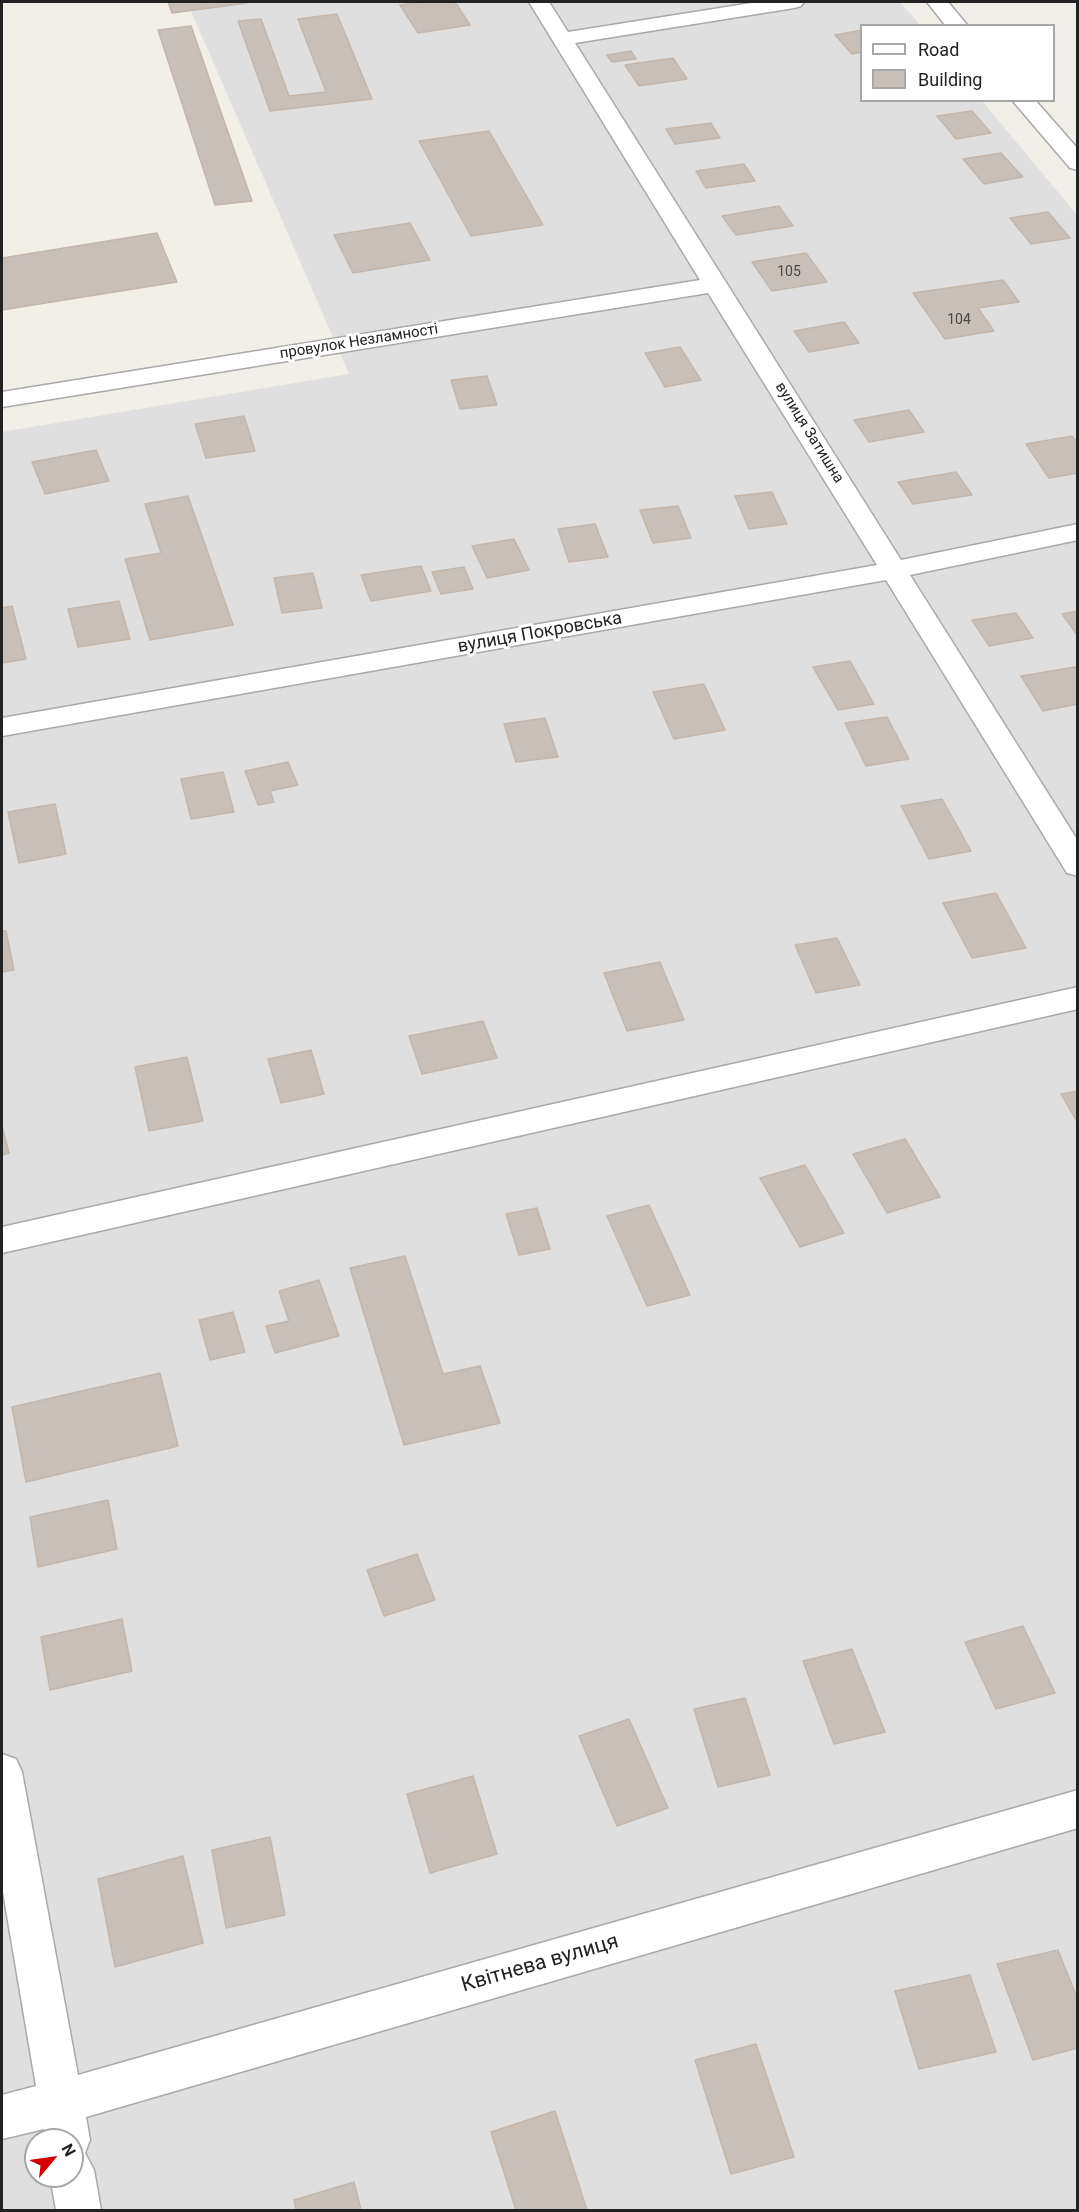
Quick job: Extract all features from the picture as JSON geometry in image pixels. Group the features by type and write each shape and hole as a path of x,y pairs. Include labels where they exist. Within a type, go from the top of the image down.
{"street":[{"name":"вулиця Затишна","path":"539,2 717,284 1077,867"},
{"path":"562,39 794,2"},
{"path":"937,2 956,24"},
{"path":"1025,102 1077,163"},
{"name":"провулок Незламності","path":"2,400 717,284"},
{"name":"вулиця Покровська","path":"2,727 894,570 1077,532"},
{"path":"2,1240 1077,998"},
{"path":"2,1772 65,2121"},
{"name":"Квітнева вулиця","path":"2,2117 65,2121 1077,1809"},
{"path":"75,2188 78,2211"}],"shaded area":[{"path":"187,2 900,2 919,24 860,24 860,102 983,102 1077,215 1077,2210 2,2210 2,432 349,374"}],"building":[{"path":"168,2 246,2 247,3 172,13"},
{"path":"455,2 470,25 418,33 400,5"},
{"path":"337,14 372,99 270,111 238,21 261,19 289,96 326,92 298,19"},
{"path":"191,26 252,201 215,205 158,30"},
{"path":"860,30 860,52 852,54 835,35"},
{"path":"631,51 636,59 612,62 607,55"},
{"path":"673,58 687,79 639,86 625,65"},
{"path":"972,111 991,133 956,139 937,116"},
{"path":"711,123 720,138 675,144 666,129"},
{"path":"489,131 543,225 471,236 419,141"},
{"path":"1001,153 1023,177 984,184 963,159"},
{"path":"744,164 755,181 706,188 696,171"},
{"path":"779,206 793,226 736,235 722,216"},
{"path":"1048,212 1070,238 1031,244 1010,218"},
{"path":"410,223 430,260 353,273 334,235"},
{"path":"157,233 177,282 2,310 2,258"},
{"path":"806,253 827,282 772,291 752,262"},
{"path":"1003,280 1019,302 978,308 994,331 945,339 913,293"},
{"path":"844,322 859,343 809,352 794,331"},
{"path":"680,347 701,380 665,387 645,353"},
{"path":"487,376 497,405 460,409 451,380"},
{"path":"909,410 924,432 869,442 854,420"},
{"path":"244,416 255,451 206,458 195,424"},
{"path":"1072,436 1078,444 1078,473 1049,478 1026,444"},
{"path":"96,450 109,481 45,494 32,462"},
{"path":"956,472 972,495 913,504 898,482"},
{"path":"772,492 787,524 749,529 735,496"},
{"path":"188,496 233,625 150,640 125,559 161,553 145,504"},
{"path":"678,506 691,538 653,543 640,510"},
{"path":"595,524 608,557 569,562 558,529"},
{"path":"514,539 529,570 487,578 472,546"},
{"path":"421,566 431,591 371,601 361,575"},
{"path":"464,567 473,589 441,594 432,572"},
{"path":"313,573 322,608 282,613 274,578"},
{"path":"119,601 130,639 78,647 68,609"},
{"path":"12,606 26,659 2,663 2,608"},
{"path":"1078,611 1078,636 1062,614"},
{"path":"1016,613 1033,638 989,646 972,620"},
{"path":"850,661 874,704 838,710 813,667"},
{"path":"1075,667 1078,671 1078,704 1043,711 1021,676"},
{"path":"704,684 725,730 674,739 653,692"},
{"path":"887,717 909,759 866,766 845,723"},
{"path":"545,718 558,757 516,762 504,724"},
{"path":"288,762 298,785 270,791 274,802 258,805 245,771"},
{"path":"223,772 234,812 191,819 181,779"},
{"path":"942,799 971,851 929,859 901,806"},
{"path":"55,804 66,854 19,863 8,812"},
{"path":"996,893 1026,948 972,958 943,903"},
{"path":"2,931 6,931 14,970 2,972"},
{"path":"837,938 860,985 816,993 795,945"},
{"path":"660,962 684,1020 627,1031 604,973"},
{"path":"483,1021 497,1058 422,1074 409,1036"},
{"path":"311,1050 324,1094 281,1103 268,1059"},
{"path":"187,1057 203,1121 149,1131 135,1067"},
{"path":"1078,1091 1078,1123 1061,1094"},
{"path":"2,1126 9,1153 2,1155"},
{"path":"905,1139 940,1197 887,1213 853,1154"},
{"path":"805,1165 844,1233 800,1247 760,1178"},
{"path":"649,1205 690,1295 647,1306 607,1216"},
{"path":"537,1208 550,1249 519,1255 506,1214"},
{"path":"405,1256 443,1374 480,1366 500,1423 404,1445 350,1268"},
{"path":"319,1280 339,1336 275,1353 266,1326 289,1321 279,1291"},
{"path":"233,1312 245,1352 210,1360 199,1320"},
{"path":"160,1373 178,1446 26,1482 12,1407"},
{"path":"108,1500 117,1549 38,1567 30,1517"},
{"path":"417,1554 435,1600 384,1616 367,1570"},
{"path":"122,1619 132,1671 50,1690 41,1637"},
{"path":"1023,1626 1055,1693 996,1709 965,1642"},
{"path":"852,1649 885,1732 834,1744 803,1661"},
{"path":"745,1698 770,1775 718,1787 694,1709"},
{"path":"629,1719 668,1808 617,1826 579,1736"},
{"path":"473,1776 497,1854 430,1873 407,1794"},
{"path":"270,1837 285,1915 226,1928 212,1850"},
{"path":"183,1856 203,1943 115,1967 98,1879"},
{"path":"1058,1950 1078,2000 1078,2048 1033,2060 997,1964"},
{"path":"970,1975 996,2052 919,2069 895,1991"},
{"path":"756,2044 794,2157 731,2174 695,2060"},
{"path":"555,2111 587,2210 516,2210 491,2132"},
{"path":"354,2182 361,2210 296,2210 294,2200"}]}
